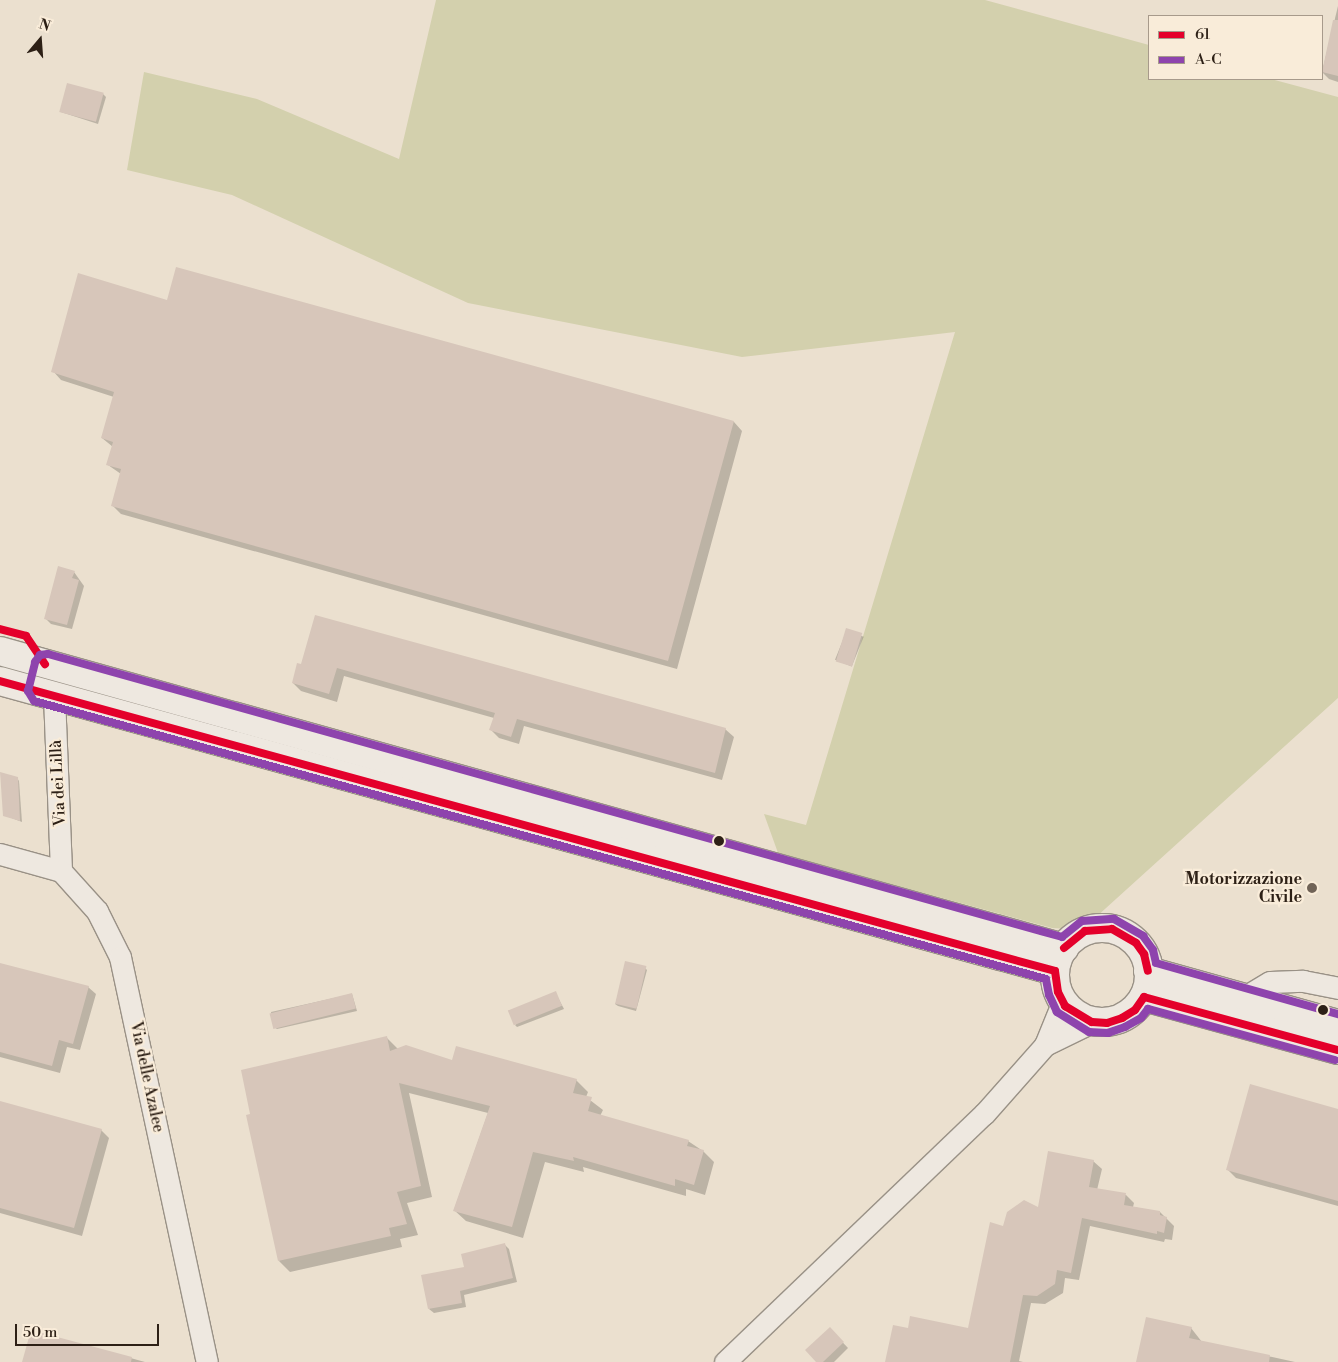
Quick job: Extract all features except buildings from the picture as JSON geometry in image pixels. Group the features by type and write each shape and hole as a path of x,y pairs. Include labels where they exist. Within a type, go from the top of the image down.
{"street":[{"path":"0,652 1059,959"},
{"path":"45,664 46,694"},
{"path":"0,681 1059,959"},
{"name":"Via dei Lillà","path":"46,694 62,871"},
{"path":"0,854 62,871"},
{"name":"Via delle Azalee","path":"62,871 97,912 120,957 208,1362"},
{"path":"1112,929 1136,943 1144,954 1146,984 1135,1010 1122,1018 1107,1023 1092,1022 1077,1016 1063,1001 1058,992 1059,959 1085,931 1112,929"},
{"path":"1243,998 1270,982 1303,981 1338,988"},
{"path":"1146,984 1243,998 1338,1024"},
{"path":"1146,984 1338,1050"},
{"path":"725,1362 984,1114 1045,1044 1063,1001"},
{"path":"1045,1044 1092,1022"}],"shaded area":[{"path":"436,0 985,0 1148,45 1148,80 1275,80 1338,97 1338,698 1095,918 1068,929 1052,928 778,853 764,814 806,825 955,332 742,357 468,303 232,195 127,170 144,72 257,99 399,159"}],"transit line":[{"name":"61","path":"0,629 26,636 45,664"},
{"name":"A-C","path":"1335,1060 1148,1009 1141,1018 1125,1027 1108,1033 1089,1032 1057,1012 1049,995 1046,979 34,701 28,691 35,662 40,655 48,654 1062,937 1082,921 1114,919 1143,936 1153,950 1156,963 1338,1014"},
{"name":"61","path":"0,681 1055,971"},
{"name":"61","path":"1064,948 1085,931 1112,929 1136,943 1144,954 1148,971"},
{"name":"61","path":"1055,971 1058,992 1065,1006 1092,1022 1107,1023 1122,1018 1135,1010 1144,997"},
{"name":"61","path":"1144,997 1338,1050"}],"place":[{"name":"Motorizzazione Civile","path":"1312,888"}]}
